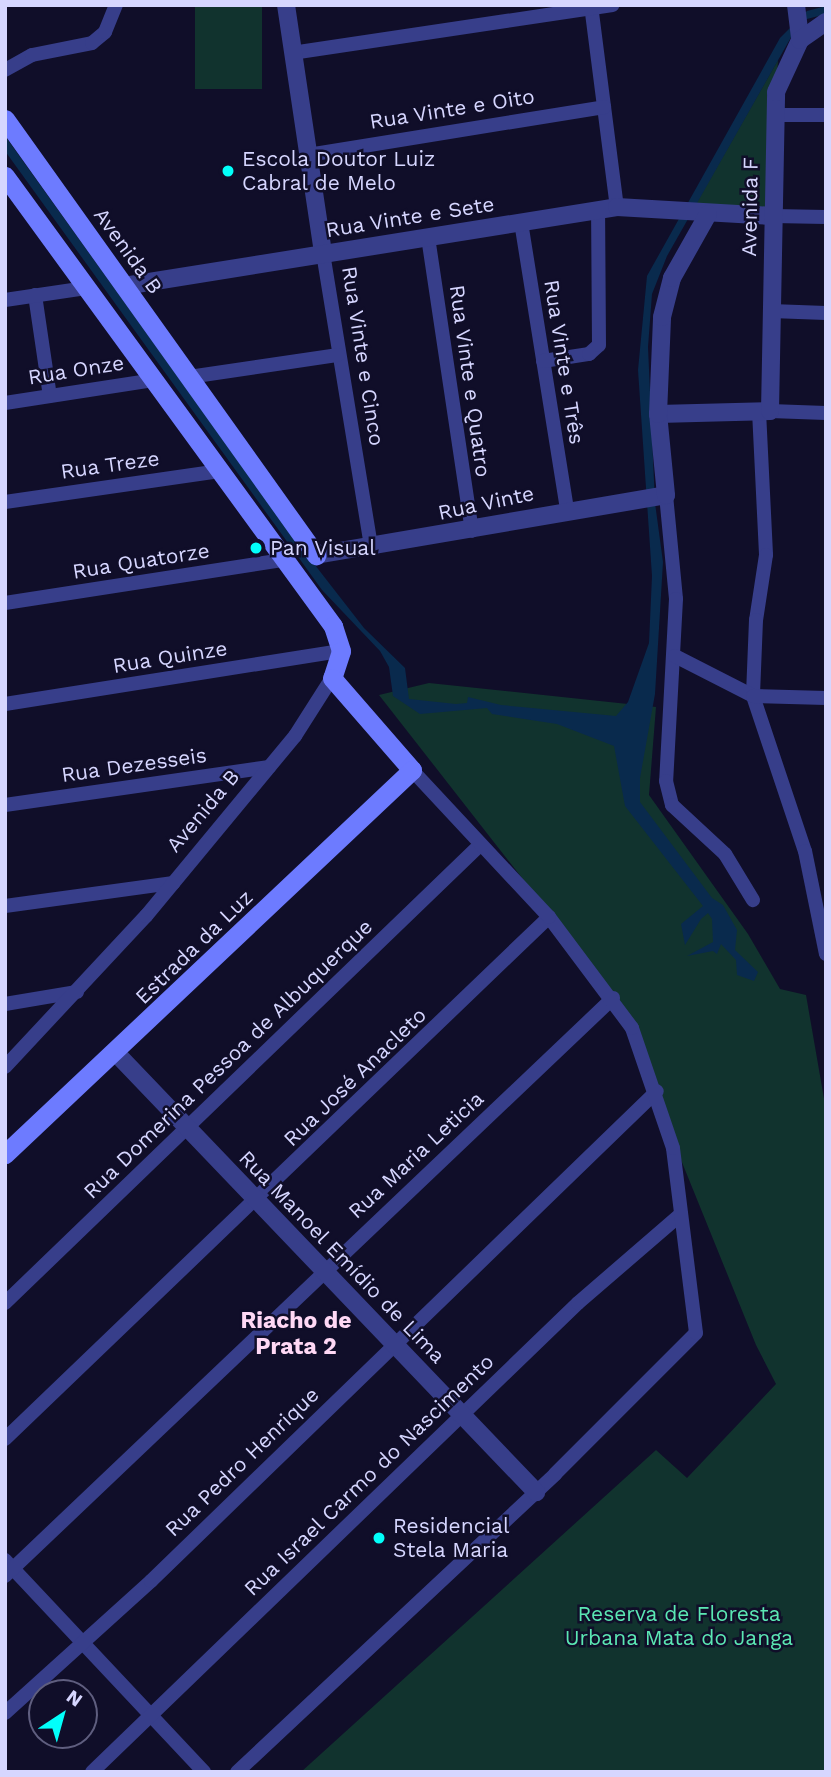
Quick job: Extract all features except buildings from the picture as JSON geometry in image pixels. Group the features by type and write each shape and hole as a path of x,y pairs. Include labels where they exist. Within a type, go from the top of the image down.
{"main road":[{"name":"Avenida B","path":"5,119 316,555"},
{"path":"5,176 13,199 86,288 334,626 341,651"},
{"path":"284,560 316,555"},
{"name":"Avenida B","path":"331,678 341,651"},
{"path":"331,678 412,770"},
{"name":"Estrada da Luz","path":"5,1154 116,1053 412,770"}],"street":[{"path":"5,70 32,55 92,43 105,32 116,5"},
{"name":"Rua Vinte e Cinco","path":"286,5 338,355 371,547"},
{"path":"292,53 612,5"},
{"path":"796,6 800,36"},
{"path":"591,7 617,207"},
{"name":"Avenida F","path":"752,696 756,620 766,555 764,411 771,312 774,115 779,77 800,36 826,22"},
{"name":"Rua Vinte e Oito","path":"308,155 604,107"},
{"path":"774,115 826,115"},
{"name":"Rua Vinte e Sete","path":"124,286 617,207 773,216"},
{"path":"542,362 589,354 599,345 598,210"},
{"path":"705,214 666,295 658,414 676,599 676,656 666,781 673,805 725,854 753,900"},
{"path":"773,216 826,217"},
{"name":"Rua Vinte e Três","path":"521,222 566,509"},
{"name":"Rua Vinte e Quatro","path":"428,237 472,531"},
{"path":"5,300 86,288"},
{"path":"35,295 50,396"},
{"path":"771,312 826,313"},
{"path":"189,377 338,355"},
{"name":"Rua Onze","path":"5,402 153,380"},
{"path":"658,414 764,411 826,413"},
{"name":"Rua Treze","path":"5,502 220,471"},
{"name":"Rua Vinte","path":"316,555 472,531 566,509 664,495"},
{"name":"Rua Quatorze","path":"5,603 284,560"},
{"name":"Rua Quinze","path":"5,704 341,651"},
{"path":"676,656 752,696 826,698"},
{"name":"Avenida B","path":"5,1067 77,992 173,883 295,736 331,678"},
{"path":"752,696 805,851 826,954"},
{"name":"Rua Dezesseis","path":"5,805 269,767"},
{"path":"237,1772 536,1492 696,1333 673,1148 657,1091 632,1028 613,998 549,918 412,770"},
{"name":"Rua Domerina Pessoa de Albuquerque","path":"5,1303 480,845"},
{"path":"5,906 173,883"},
{"name":"Rua José Anacleto","path":"5,1438 549,918"},
{"path":"5,1004 77,992"},
{"name":"Rua Maria Leticia","path":"8,1568 613,998"},
{"name":"Rua Manoel Emídio de Lima","path":"116,1053 536,1492"},
{"name":"Rua Pedro Henrique","path":"5,1713 83,1642 657,1091"},
{"name":"Rua Israel Carmo do Nascimento","path":"92,1772 578,1303 681,1214"},
{"path":"8,1568 83,1642 204,1772"}],"green space":[{"path":"195,5 262,5 262,89 195,89"},
{"path":"778,60 769,213 693,209"},
{"name":"Reserva de Floresta Urbana Mata do Janga","path":"429,683 656,707 649,795 748,934 780,989 806,995 826,1110 826,1772 301,1772 656,1450 687,1478 776,1384 756,1345 615,997 379,695"}],"water":[{"path":"826,6 826,14 807,19 794,32 667,256 652,294 648,347 655,503 663,562 655,694 640,778 640,802 712,898 723,905 737,930 735,950 758,972 754,981 737,975 736,960 721,944 717,954 713,951 687,956 713,942 712,919 708,913 701,919 685,945 681,924 703,906 625,806 614,746 557,724 492,714 487,708 420,714 393,696 389,667 380,651 322,590 5,151 5,136 287,529 364,628 405,668 409,699 456,704 467,703 468,697 501,705 616,716 628,702 649,643 652,576 638,370 647,276 780,38 807,11"}],"place":[{"name":"Escola Doutor Luiz Cabral de Melo","path":"228,171"},
{"name":"Pan Visual","path":"256,548"},
{"name":"Residencial Stela Maria","path":"379,1538"}],"district":[{"name":"Riacho de Prata 2","path":"296,1334"}]}
